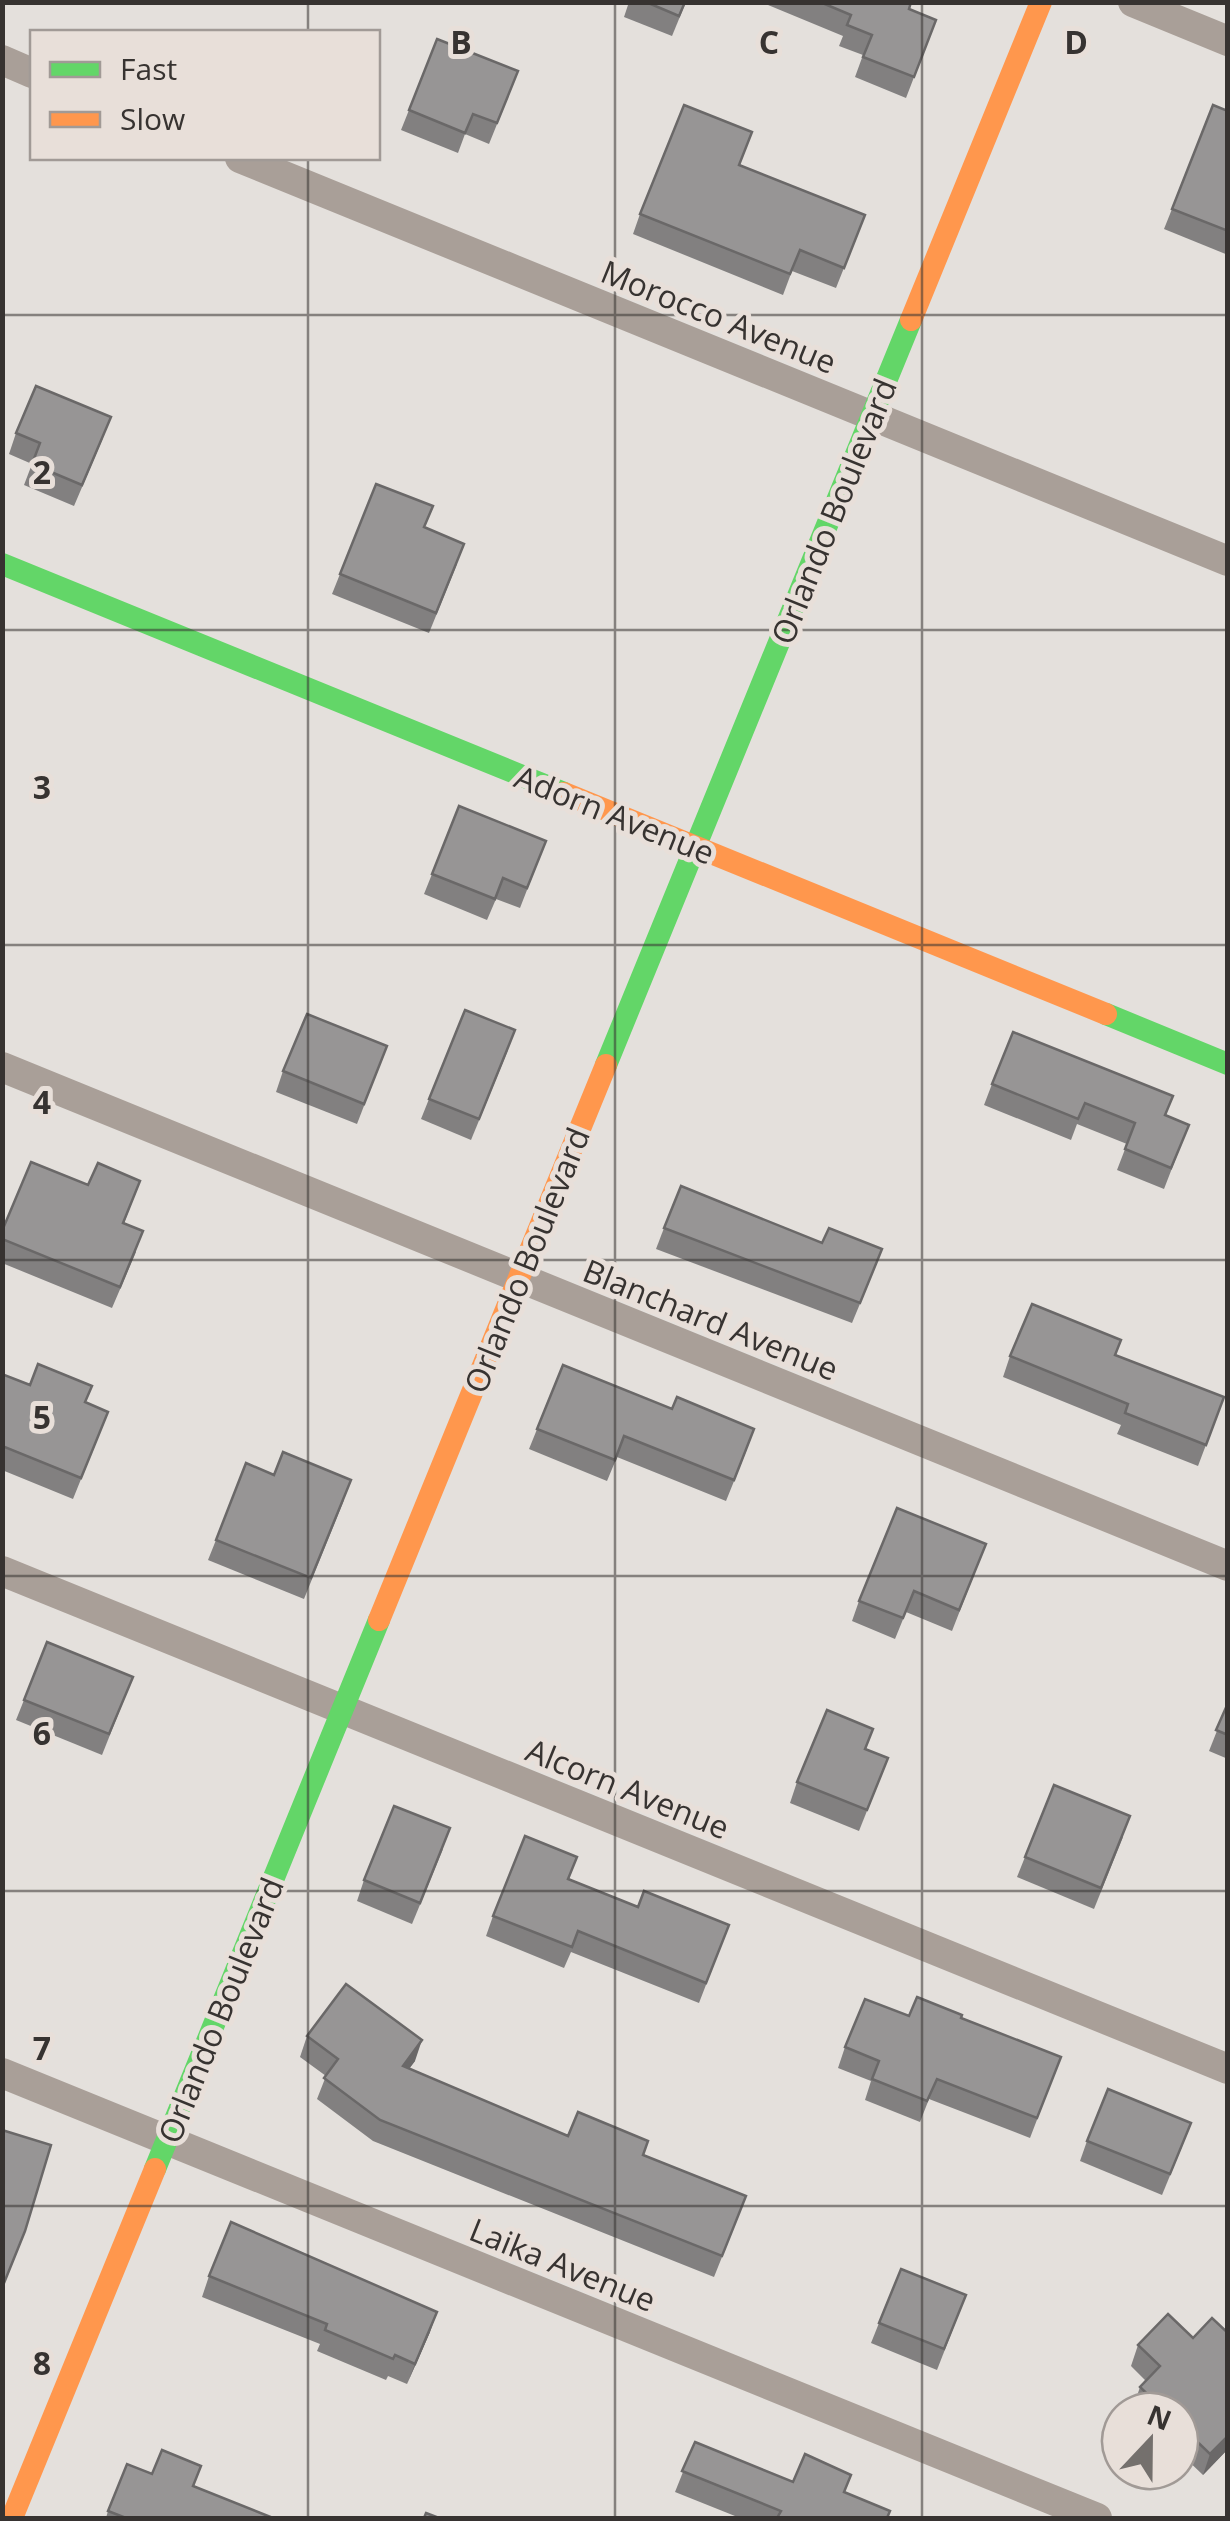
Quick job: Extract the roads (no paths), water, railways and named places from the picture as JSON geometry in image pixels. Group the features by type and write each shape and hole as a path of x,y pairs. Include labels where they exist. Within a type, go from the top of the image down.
{"street":[{"name":"Orlando Boulevard","path":"12,2518 1041,2"},
{"path":"1133,2 1228,41"},
{"path":"2,60 30,72"},
{"name":"Morocco Avenue","path":"245,160 1228,560"},
{"name":"Adorn Avenue","path":"2,564 1228,1064"},
{"name":"Blanchard Avenue","path":"2,1067 1228,1566"},
{"name":"Alcorn Avenue","path":"2,1570 1228,2069"},
{"name":"Laika Avenue","path":"2,2074 1097,2518"}]}
